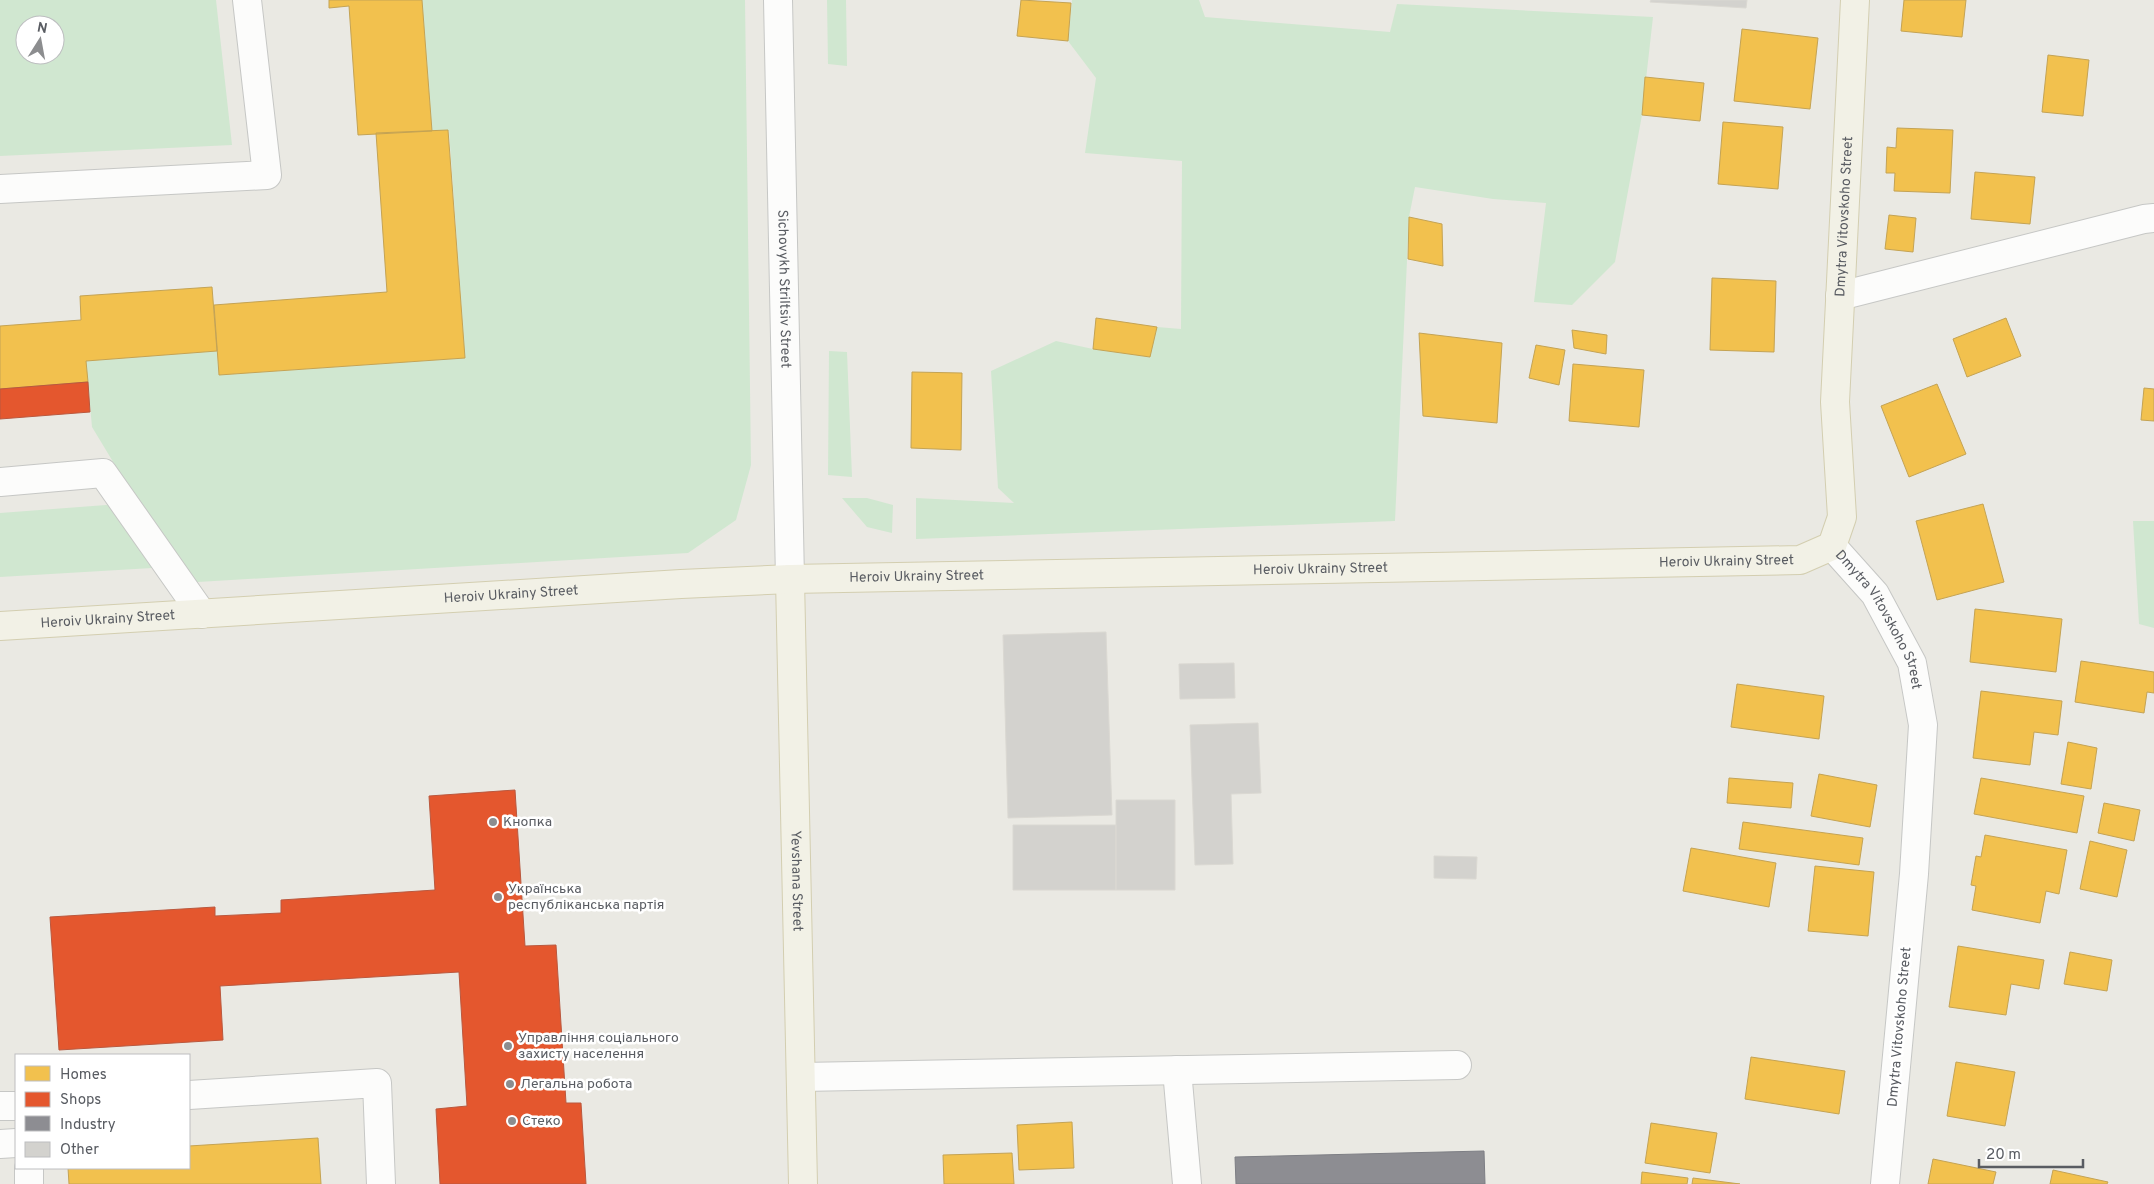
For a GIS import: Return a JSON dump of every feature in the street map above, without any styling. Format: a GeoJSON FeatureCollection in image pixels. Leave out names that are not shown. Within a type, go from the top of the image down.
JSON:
{"type":"FeatureCollection","features":[{"type":"Feature","properties":{"kind":"main road","name":"Dmytra Vitovskoho Street"},"geometry":{"type":"LineString","coordinates":[[1832,546],[1842,517],[1835,402],[1855,0]]}},
{"type":"Feature","properties":{"kind":"main road","name":"Heroiv Ukrainy Street"},"geometry":{"type":"LineString","coordinates":[[0,626],[790,579],[1756,562],[1800,560],[1832,546]]}},
{"type":"Feature","properties":{"kind":"main road","name":"Yevshana Street"},"geometry":{"type":"LineString","coordinates":[[790,579],[803,1184]]}},
{"type":"Feature","properties":{"kind":"street"},"geometry":{"type":"LineString","coordinates":[[0,189],[267,175],[247,0]]}},
{"type":"Feature","properties":{"kind":"street","name":"Sichovykh Striltsiv Street"},"geometry":{"type":"LineString","coordinates":[[778,0],[790,579]]}},
{"type":"Feature","properties":{"kind":"street"},"geometry":{"type":"LineString","coordinates":[[1840,296],[2154,218]]}},
{"type":"Feature","properties":{"kind":"street"},"geometry":{"type":"LineString","coordinates":[[0,482],[103,474],[202,614]]}},
{"type":"Feature","properties":{"kind":"street","name":"Dmytra Vitovskoho Street"},"geometry":{"type":"LineString","coordinates":[[1832,546],[1875,594],[1912,663],[1923,725],[1914,874],[1885,1184]]}},
{"type":"Feature","properties":{"kind":"street"},"geometry":{"type":"LineString","coordinates":[[801,1077],[1457,1065]]}},
{"type":"Feature","properties":{"kind":"street"},"geometry":{"type":"LineString","coordinates":[[1177,1070],[1187,1184]]}},
{"type":"Feature","properties":{"kind":"street"},"geometry":{"type":"LineString","coordinates":[[190,1095],[377,1083],[381,1184]]}},
{"type":"Feature","properties":{"kind":"street"},"geometry":{"type":"LineString","coordinates":[[0,1106],[15,1106]]}},
{"type":"Feature","properties":{"kind":"street"},"geometry":{"type":"LineString","coordinates":[[0,1144],[15,1143]]}},
{"type":"Feature","properties":{"kind":"street"},"geometry":{"type":"LineString","coordinates":[[28,1169],[29,1184]]}},
{"type":"Feature","properties":{"kind":"green space"},"geometry":{"type":"Polygon","coordinates":[[[0,0],[216,0],[232,145],[0,156],[0,0]]]}},
{"type":"Feature","properties":{"kind":"green space"},"geometry":{"type":"Polygon","coordinates":[[[422,0],[745,0],[751,465],[736,520],[688,553],[181,583],[169,567],[0,577],[0,513],[106,505],[127,508],[115,465],[92,427],[86,361],[217,351],[219,375],[465,358],[449,131],[432,131],[422,0]]]}},
{"type":"Feature","properties":{"kind":"green space"},"geometry":{"type":"Polygon","coordinates":[[[827,0],[846,0],[847,66],[828,64],[827,0]]]}},
{"type":"Feature","properties":{"kind":"green space"},"geometry":{"type":"Polygon","coordinates":[[[1072,0],[1199,0],[1205,17],[1390,32],[1397,4],[1653,17],[1642,115],[1615,262],[1572,305],[1534,302],[1546,203],[1493,199],[1415,187],[1409,217],[1395,521],[916,539],[916,498],[1014,503],[998,488],[991,371],[1056,341],[1093,349],[1149,357],[1157,327],[1181,329],[1182,161],[1085,153],[1096,78],[1068,41],[1072,0]]]}},
{"type":"Feature","properties":{"kind":"green space"},"geometry":{"type":"Polygon","coordinates":[[[829,351],[847,352],[852,477],[828,475],[829,351]]]}},
{"type":"Feature","properties":{"kind":"green space"},"geometry":{"type":"Polygon","coordinates":[[[842,498],[867,498],[893,505],[892,533],[867,527],[842,498]]]}},
{"type":"Feature","properties":{"kind":"green space"},"geometry":{"type":"Polygon","coordinates":[[[2133,521],[2154,521],[2154,628],[2139,624],[2133,521]]]}},
{"type":"Feature","properties":{"kind":"building: Homes"},"geometry":{"type":"Polygon","coordinates":[[[329,0],[422,0],[432,131],[358,135],[349,6],[329,8],[329,0]]]}},
{"type":"Feature","properties":{"kind":"building: Homes"},"geometry":{"type":"Polygon","coordinates":[[[1021,0],[1071,3],[1068,41],[1017,36],[1021,0]]]}},
{"type":"Feature","properties":{"kind":"building: Homes"},"geometry":{"type":"Polygon","coordinates":[[[1904,0],[1966,0],[1962,37],[1901,31],[1904,0]]]}},
{"type":"Feature","properties":{"kind":"building: Homes"},"geometry":{"type":"Polygon","coordinates":[[[1742,29],[1818,38],[1810,109],[1734,101],[1742,29]]]}},
{"type":"Feature","properties":{"kind":"building: Homes"},"geometry":{"type":"Polygon","coordinates":[[[2048,55],[2089,60],[2083,116],[2042,112],[2048,55]]]}},
{"type":"Feature","properties":{"kind":"building: Homes"},"geometry":{"type":"Polygon","coordinates":[[[1645,77],[1704,83],[1700,121],[1642,115],[1645,77]]]}},
{"type":"Feature","properties":{"kind":"building: Homes"},"geometry":{"type":"Polygon","coordinates":[[[1723,122],[1783,127],[1778,189],[1718,184],[1723,122]]]}},
{"type":"Feature","properties":{"kind":"building: Homes"},"geometry":{"type":"Polygon","coordinates":[[[1897,128],[1953,130],[1950,193],[1894,191],[1895,173],[1886,173],[1887,147],[1896,148],[1897,128]]]}},
{"type":"Feature","properties":{"kind":"building: Homes"},"geometry":{"type":"Polygon","coordinates":[[[448,130],[465,358],[219,375],[214,305],[387,292],[376,133],[448,130]]]}},
{"type":"Feature","properties":{"kind":"building: Homes"},"geometry":{"type":"Polygon","coordinates":[[[1975,172],[2035,177],[2030,224],[1971,219],[1975,172]]]}},
{"type":"Feature","properties":{"kind":"building: Homes"},"geometry":{"type":"Polygon","coordinates":[[[1889,215],[1916,218],[1913,252],[1885,249],[1889,215]]]}},
{"type":"Feature","properties":{"kind":"building: Homes"},"geometry":{"type":"Polygon","coordinates":[[[1409,217],[1442,224],[1443,266],[1408,259],[1409,217]]]}},
{"type":"Feature","properties":{"kind":"building: Homes"},"geometry":{"type":"Polygon","coordinates":[[[1712,278],[1776,281],[1774,352],[1710,350],[1712,278]]]}},
{"type":"Feature","properties":{"kind":"building: Homes"},"geometry":{"type":"Polygon","coordinates":[[[212,287],[217,351],[86,361],[88,382],[0,389],[0,326],[81,320],[80,296],[212,287]]]}},
{"type":"Feature","properties":{"kind":"building: Homes"},"geometry":{"type":"Polygon","coordinates":[[[1096,318],[1157,327],[1150,357],[1093,349],[1096,318]]]}},
{"type":"Feature","properties":{"kind":"building: Homes"},"geometry":{"type":"Polygon","coordinates":[[[2006,318],[2021,356],[1967,377],[1953,339],[2006,318]]]}},
{"type":"Feature","properties":{"kind":"building: Homes"},"geometry":{"type":"Polygon","coordinates":[[[1572,330],[1607,335],[1606,354],[1574,348],[1572,330]]]}},
{"type":"Feature","properties":{"kind":"building: Homes"},"geometry":{"type":"Polygon","coordinates":[[[1419,333],[1502,343],[1497,423],[1423,416],[1419,333]]]}},
{"type":"Feature","properties":{"kind":"building: Homes"},"geometry":{"type":"Polygon","coordinates":[[[1536,345],[1565,350],[1559,385],[1529,378],[1536,345]]]}},
{"type":"Feature","properties":{"kind":"building: Homes"},"geometry":{"type":"Polygon","coordinates":[[[1573,364],[1644,370],[1639,427],[1569,421],[1573,364]]]}},
{"type":"Feature","properties":{"kind":"building: Homes"},"geometry":{"type":"Polygon","coordinates":[[[912,372],[962,373],[961,450],[911,448],[912,372]]]}},
{"type":"Feature","properties":{"kind":"building: Homes"},"geometry":{"type":"Polygon","coordinates":[[[1937,384],[1966,454],[1909,477],[1881,406],[1937,384]]]}},
{"type":"Feature","properties":{"kind":"building: Homes"},"geometry":{"type":"Polygon","coordinates":[[[2144,388],[2154,389],[2154,421],[2141,420],[2144,388]]]}},
{"type":"Feature","properties":{"kind":"building: Homes"},"geometry":{"type":"Polygon","coordinates":[[[1983,504],[2004,582],[1937,600],[1916,521],[1983,504]]]}},
{"type":"Feature","properties":{"kind":"building: Homes"},"geometry":{"type":"Polygon","coordinates":[[[1975,609],[2062,619],[2056,672],[1970,662],[1975,609]]]}},
{"type":"Feature","properties":{"kind":"building: Homes"},"geometry":{"type":"Polygon","coordinates":[[[2081,661],[2154,672],[2154,693],[2147,692],[2144,713],[2075,702],[2081,661]]]}},
{"type":"Feature","properties":{"kind":"building: Homes"},"geometry":{"type":"Polygon","coordinates":[[[1737,684],[1824,696],[1819,739],[1731,727],[1737,684]]]}},
{"type":"Feature","properties":{"kind":"building: Homes"},"geometry":{"type":"Polygon","coordinates":[[[1981,691],[2062,701],[2058,735],[2034,732],[2030,765],[1973,758],[1981,691]]]}},
{"type":"Feature","properties":{"kind":"building: Homes"},"geometry":{"type":"Polygon","coordinates":[[[2068,742],[2097,748],[2091,789],[2061,784],[2068,742]]]}},
{"type":"Feature","properties":{"kind":"building: Homes"},"geometry":{"type":"Polygon","coordinates":[[[1819,774],[1877,785],[1870,827],[1811,816],[1819,774]]]}},
{"type":"Feature","properties":{"kind":"building: Homes"},"geometry":{"type":"Polygon","coordinates":[[[1729,778],[1793,783],[1791,808],[1727,803],[1729,778]]]}},
{"type":"Feature","properties":{"kind":"building: Homes"},"geometry":{"type":"Polygon","coordinates":[[[1981,778],[2084,796],[2077,833],[1974,814],[1981,778]]]}},
{"type":"Feature","properties":{"kind":"building: Homes"},"geometry":{"type":"Polygon","coordinates":[[[2104,803],[2140,810],[2134,841],[2098,833],[2104,803]]]}},
{"type":"Feature","properties":{"kind":"building: Homes"},"geometry":{"type":"Polygon","coordinates":[[[1743,822],[1863,838],[1859,865],[1739,849],[1743,822]]]}},
{"type":"Feature","properties":{"kind":"building: Homes"},"geometry":{"type":"Polygon","coordinates":[[[1985,835],[2067,850],[2059,894],[2046,891],[2040,923],[1972,910],[1976,886],[1971,885],[1976,856],[1981,857],[1985,835]]]}},
{"type":"Feature","properties":{"kind":"building: Homes"},"geometry":{"type":"Polygon","coordinates":[[[2090,841],[2127,850],[2117,897],[2080,889],[2090,841]]]}},
{"type":"Feature","properties":{"kind":"building: Homes"},"geometry":{"type":"Polygon","coordinates":[[[1691,848],[1776,863],[1769,907],[1683,891],[1691,848]]]}},
{"type":"Feature","properties":{"kind":"building: Homes"},"geometry":{"type":"Polygon","coordinates":[[[1815,866],[1874,872],[1868,936],[1808,931],[1815,866]]]}},
{"type":"Feature","properties":{"kind":"building: Homes"},"geometry":{"type":"Polygon","coordinates":[[[1958,946],[2044,960],[2039,989],[2011,984],[2006,1015],[1949,1007],[1958,946]]]}},
{"type":"Feature","properties":{"kind":"building: Homes"},"geometry":{"type":"Polygon","coordinates":[[[2070,952],[2112,960],[2107,991],[2064,984],[2070,952]]]}},
{"type":"Feature","properties":{"kind":"building: Homes"},"geometry":{"type":"Polygon","coordinates":[[[1751,1057],[1845,1071],[1839,1114],[1745,1099],[1751,1057]]]}},
{"type":"Feature","properties":{"kind":"building: Homes"},"geometry":{"type":"Polygon","coordinates":[[[1956,1062],[2015,1072],[2005,1126],[1947,1116],[1956,1062]]]}},
{"type":"Feature","properties":{"kind":"building: Homes"},"geometry":{"type":"Polygon","coordinates":[[[1072,1122],[1074,1168],[1019,1170],[1017,1125],[1072,1122]]]}},
{"type":"Feature","properties":{"kind":"building: Homes"},"geometry":{"type":"Polygon","coordinates":[[[1651,1123],[1717,1133],[1710,1173],[1645,1163],[1651,1123]]]}},
{"type":"Feature","properties":{"kind":"building: Homes"},"geometry":{"type":"Polygon","coordinates":[[[318,1138],[321,1184],[69,1184],[68,1169],[190,1169],[190,1146],[318,1138]]]}},
{"type":"Feature","properties":{"kind":"building: Homes"},"geometry":{"type":"Polygon","coordinates":[[[1012,1153],[1014,1184],[944,1184],[943,1155],[1012,1153]]]}},
{"type":"Feature","properties":{"kind":"building: Homes"},"geometry":{"type":"Polygon","coordinates":[[[1933,1159],[1996,1172],[1993,1184],[1928,1184],[1933,1159]]]}},
{"type":"Feature","properties":{"kind":"building: Homes"},"geometry":{"type":"Polygon","coordinates":[[[2053,1170],[2108,1182],[2107,1184],[2050,1184],[2053,1170]]]}},
{"type":"Feature","properties":{"kind":"building: Homes"},"geometry":{"type":"Polygon","coordinates":[[[1642,1172],[1688,1178],[1687,1184],[1641,1184],[1642,1172]]]}},
{"type":"Feature","properties":{"kind":"building: Homes"},"geometry":{"type":"Polygon","coordinates":[[[1693,1178],[1740,1184],[1692,1184],[1693,1178]]]}},
{"type":"Feature","properties":{"kind":"building: Shops"},"geometry":{"type":"Polygon","coordinates":[[[88,382],[90,412],[0,419],[0,389],[88,382]]]}},
{"type":"Feature","properties":{"kind":"building: Shops"},"geometry":{"type":"Polygon","coordinates":[[[515,790],[525,946],[556,945],[566,1103],[581,1103],[586,1184],[440,1184],[436,1109],[467,1106],[459,972],[220,986],[223,1040],[59,1050],[50,917],[215,907],[215,916],[281,913],[281,900],[435,890],[429,796],[515,790]]]}},
{"type":"Feature","properties":{"kind":"building: Industry"},"geometry":{"type":"Polygon","coordinates":[[[1484,1151],[1485,1184],[1236,1184],[1235,1157],[1484,1151]]]}},
{"type":"Feature","properties":{"kind":"building: Other"},"geometry":{"type":"Polygon","coordinates":[[[1651,0],[1747,0],[1746,8],[1650,2],[1651,0]]]}},
{"type":"Feature","properties":{"kind":"building: Other"},"geometry":{"type":"Polygon","coordinates":[[[1106,632],[1112,815],[1008,818],[1003,635],[1106,632]]]}},
{"type":"Feature","properties":{"kind":"building: Other"},"geometry":{"type":"Polygon","coordinates":[[[1234,663],[1235,698],[1180,699],[1179,664],[1234,663]]]}},
{"type":"Feature","properties":{"kind":"building: Other"},"geometry":{"type":"Polygon","coordinates":[[[1258,723],[1261,793],[1231,794],[1233,864],[1195,865],[1190,725],[1258,723]]]}},
{"type":"Feature","properties":{"kind":"building: Other"},"geometry":{"type":"Polygon","coordinates":[[[1116,800],[1175,800],[1175,890],[1116,890],[1116,800]]]}},
{"type":"Feature","properties":{"kind":"building: Other"},"geometry":{"type":"Polygon","coordinates":[[[1013,825],[1116,825],[1116,890],[1013,890],[1013,825]]]}},
{"type":"Feature","properties":{"kind":"building: Other"},"geometry":{"type":"Polygon","coordinates":[[[1434,856],[1477,857],[1476,879],[1434,878],[1434,856]]]}},
{"type":"Feature","properties":{"kind":"place","name":"Кнопка"},"geometry":{"type":"Point","coordinates":[493,822]}},
{"type":"Feature","properties":{"kind":"place","name":"Українська республіканська партія"},"geometry":{"type":"Point","coordinates":[498,897]}},
{"type":"Feature","properties":{"kind":"place","name":"Управління соціального захисту населення"},"geometry":{"type":"Point","coordinates":[508,1046]}},
{"type":"Feature","properties":{"kind":"place","name":"Легальна робота"},"geometry":{"type":"Point","coordinates":[510,1084]}},
{"type":"Feature","properties":{"kind":"place","name":"Стеко"},"geometry":{"type":"Point","coordinates":[512,1121]}}]}
